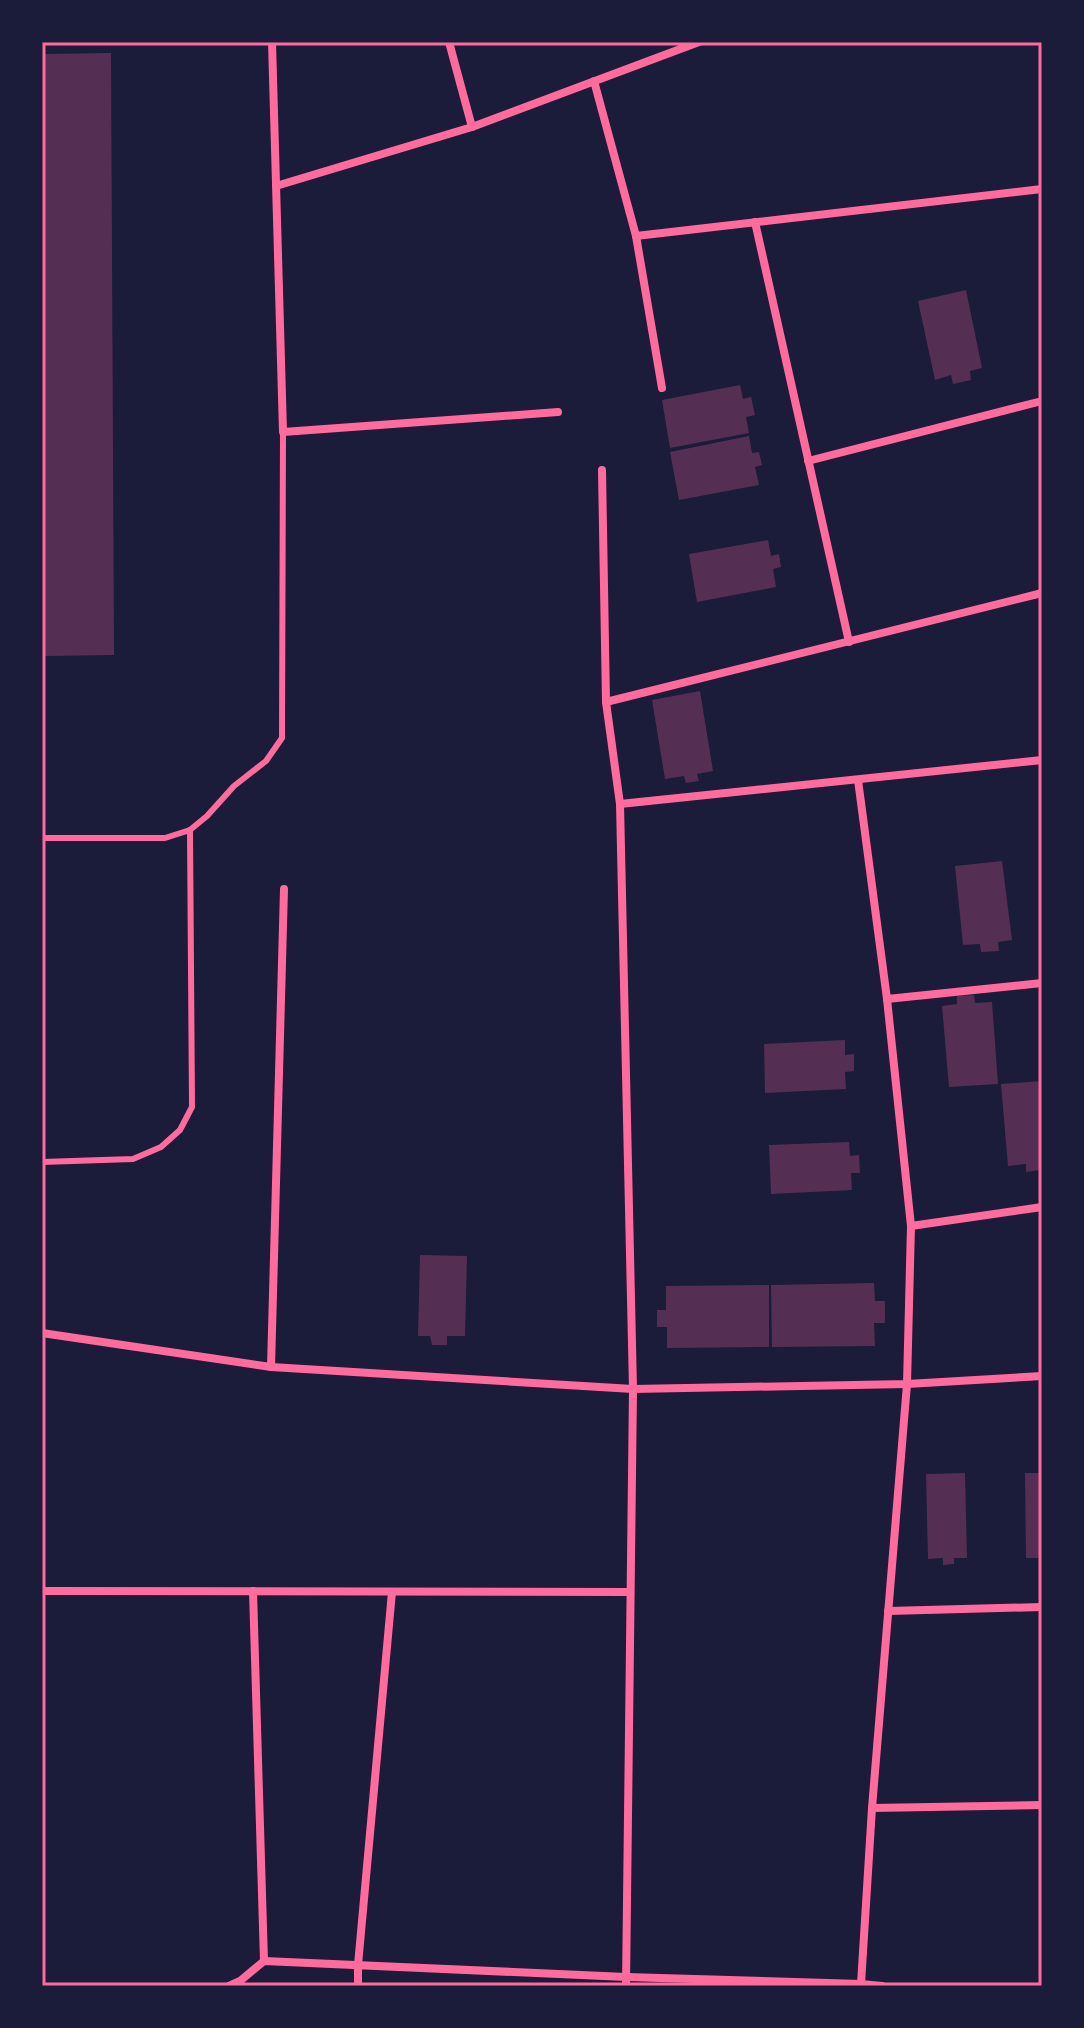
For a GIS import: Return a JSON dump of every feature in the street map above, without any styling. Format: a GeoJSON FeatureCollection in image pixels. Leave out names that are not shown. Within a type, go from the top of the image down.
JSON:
{"type":"FeatureCollection","features":[{"type":"Feature","properties":{"kind":"street"},"geometry":{"type":"LineString","coordinates":[[272,42],[283,432],[558,412]]}},
{"type":"Feature","properties":{"kind":"street"},"geometry":{"type":"LineString","coordinates":[[449,42],[472,127]]}},
{"type":"Feature","properties":{"kind":"street"},"geometry":{"type":"LineString","coordinates":[[276,186],[472,127],[696,43]]}},
{"type":"Feature","properties":{"kind":"street"},"geometry":{"type":"LineString","coordinates":[[594,81],[636,236],[662,388]]}},
{"type":"Feature","properties":{"kind":"street"},"geometry":{"type":"LineString","coordinates":[[636,236],[1042,189]]}},
{"type":"Feature","properties":{"kind":"street"},"geometry":{"type":"LineString","coordinates":[[755,222],[849,642]]}},
{"type":"Feature","properties":{"kind":"street"},"geometry":{"type":"LineString","coordinates":[[808,461],[1042,401]]}},
{"type":"Feature","properties":{"kind":"street"},"geometry":{"type":"LineString","coordinates":[[602,470],[606,702],[620,804],[633,1389],[626,1982]]}},
{"type":"Feature","properties":{"kind":"street"},"geometry":{"type":"LineString","coordinates":[[606,702],[1042,593]]}},
{"type":"Feature","properties":{"kind":"street"},"geometry":{"type":"LineString","coordinates":[[620,804],[1042,760]]}},
{"type":"Feature","properties":{"kind":"street"},"geometry":{"type":"LineString","coordinates":[[858,780],[887,999],[911,1226],[907,1384],[872,1808],[861,1984]]}},
{"type":"Feature","properties":{"kind":"street"},"geometry":{"type":"LineString","coordinates":[[271,1367],[284,889]]}},
{"type":"Feature","properties":{"kind":"street"},"geometry":{"type":"LineString","coordinates":[[887,999],[1042,983]]}},
{"type":"Feature","properties":{"kind":"street"},"geometry":{"type":"LineString","coordinates":[[911,1226],[1042,1207]]}},
{"type":"Feature","properties":{"kind":"street"},"geometry":{"type":"LineString","coordinates":[[42,1333],[271,1367],[633,1389],[907,1384],[1042,1376]]}},
{"type":"Feature","properties":{"kind":"street"},"geometry":{"type":"LineString","coordinates":[[42,1591],[630,1592]]}},
{"type":"Feature","properties":{"kind":"street"},"geometry":{"type":"LineString","coordinates":[[253,1591],[264,1961]]}},
{"type":"Feature","properties":{"kind":"street"},"geometry":{"type":"LineString","coordinates":[[358,1986],[392,1592]]}},
{"type":"Feature","properties":{"kind":"street"},"geometry":{"type":"LineString","coordinates":[[888,1611],[1042,1607]]}},
{"type":"Feature","properties":{"kind":"street"},"geometry":{"type":"LineString","coordinates":[[872,1808],[1042,1805]]}},
{"type":"Feature","properties":{"kind":"street"},"geometry":{"type":"LineString","coordinates":[[229,1986],[264,1961],[626,1982],[882,1986]]}},
{"type":"Feature","properties":{"kind":"lane"},"geometry":{"type":"LineString","coordinates":[[42,838],[165,838],[190,830],[234,786],[266,761],[282,738],[283,432]]}},
{"type":"Feature","properties":{"kind":"lane"},"geometry":{"type":"LineString","coordinates":[[42,1162],[133,1159],[161,1147],[180,1130],[192,1107],[190,830]]}},
{"type":"Feature","properties":{"kind":"building"},"geometry":{"type":"Polygon","coordinates":[[[111,53],[114,655],[42,656],[42,54],[111,53]]]}},
{"type":"Feature","properties":{"kind":"building"},"geometry":{"type":"Polygon","coordinates":[[[966,290],[982,368],[970,371],[971,380],[953,384],[951,375],[935,380],[918,301],[966,290]]]}},
{"type":"Feature","properties":{"kind":"building"},"geometry":{"type":"Polygon","coordinates":[[[740,385],[743,399],[751,397],[755,415],[746,417],[749,433],[670,448],[662,400],[740,385]]]}},
{"type":"Feature","properties":{"kind":"building"},"geometry":{"type":"Polygon","coordinates":[[[749,436],[752,453],[759,452],[762,465],[755,467],[759,485],[679,500],[670,452],[749,436]]]}},
{"type":"Feature","properties":{"kind":"building"},"geometry":{"type":"Polygon","coordinates":[[[768,540],[771,556],[779,554],[781,567],[773,569],[776,587],[697,602],[689,554],[768,540]]]}},
{"type":"Feature","properties":{"kind":"building"},"geometry":{"type":"Polygon","coordinates":[[[700,691],[713,771],[697,774],[699,781],[686,783],[684,776],[665,779],[652,700],[700,691]]]}},
{"type":"Feature","properties":{"kind":"building"},"geometry":{"type":"Polygon","coordinates":[[[1002,861],[1012,940],[998,942],[999,951],[981,952],[980,944],[963,945],[955,866],[1002,861]]]}},
{"type":"Feature","properties":{"kind":"building"},"geometry":{"type":"Polygon","coordinates":[[[974,995],[975,1003],[992,1002],[998,1084],[949,1087],[942,1006],[957,1004],[957,996],[974,995]]]}},
{"type":"Feature","properties":{"kind":"building"},"geometry":{"type":"Polygon","coordinates":[[[845,1040],[845,1055],[854,1054],[854,1071],[845,1072],[846,1089],[765,1093],[764,1044],[845,1040]]]}},
{"type":"Feature","properties":{"kind":"building"},"geometry":{"type":"Polygon","coordinates":[[[1042,1081],[1042,1163],[1039,1163],[1040,1170],[1026,1172],[1026,1164],[1008,1166],[1001,1084],[1042,1081]]]}},
{"type":"Feature","properties":{"kind":"building"},"geometry":{"type":"Polygon","coordinates":[[[849,1142],[850,1156],[859,1155],[860,1173],[851,1173],[852,1190],[771,1194],[769,1145],[849,1142]]]}},
{"type":"Feature","properties":{"kind":"building"},"geometry":{"type":"Polygon","coordinates":[[[420,1255],[467,1256],[465,1336],[447,1336],[447,1345],[432,1345],[430,1336],[418,1336],[420,1255]]]}},
{"type":"Feature","properties":{"kind":"building"},"geometry":{"type":"Polygon","coordinates":[[[874,1283],[875,1301],[885,1301],[885,1323],[874,1323],[875,1346],[772,1347],[771,1285],[874,1283]]]}},
{"type":"Feature","properties":{"kind":"building"},"geometry":{"type":"Polygon","coordinates":[[[769,1285],[769,1347],[667,1348],[667,1327],[657,1327],[657,1310],[666,1310],[666,1286],[769,1285]]]}},
{"type":"Feature","properties":{"kind":"building"},"geometry":{"type":"Polygon","coordinates":[[[965,1473],[967,1558],[954,1558],[954,1564],[943,1565],[943,1558],[928,1559],[926,1474],[965,1473]]]}},
{"type":"Feature","properties":{"kind":"building"},"geometry":{"type":"Polygon","coordinates":[[[1025,1473],[1042,1473],[1042,1558],[1026,1558],[1025,1473]]]}}]}
